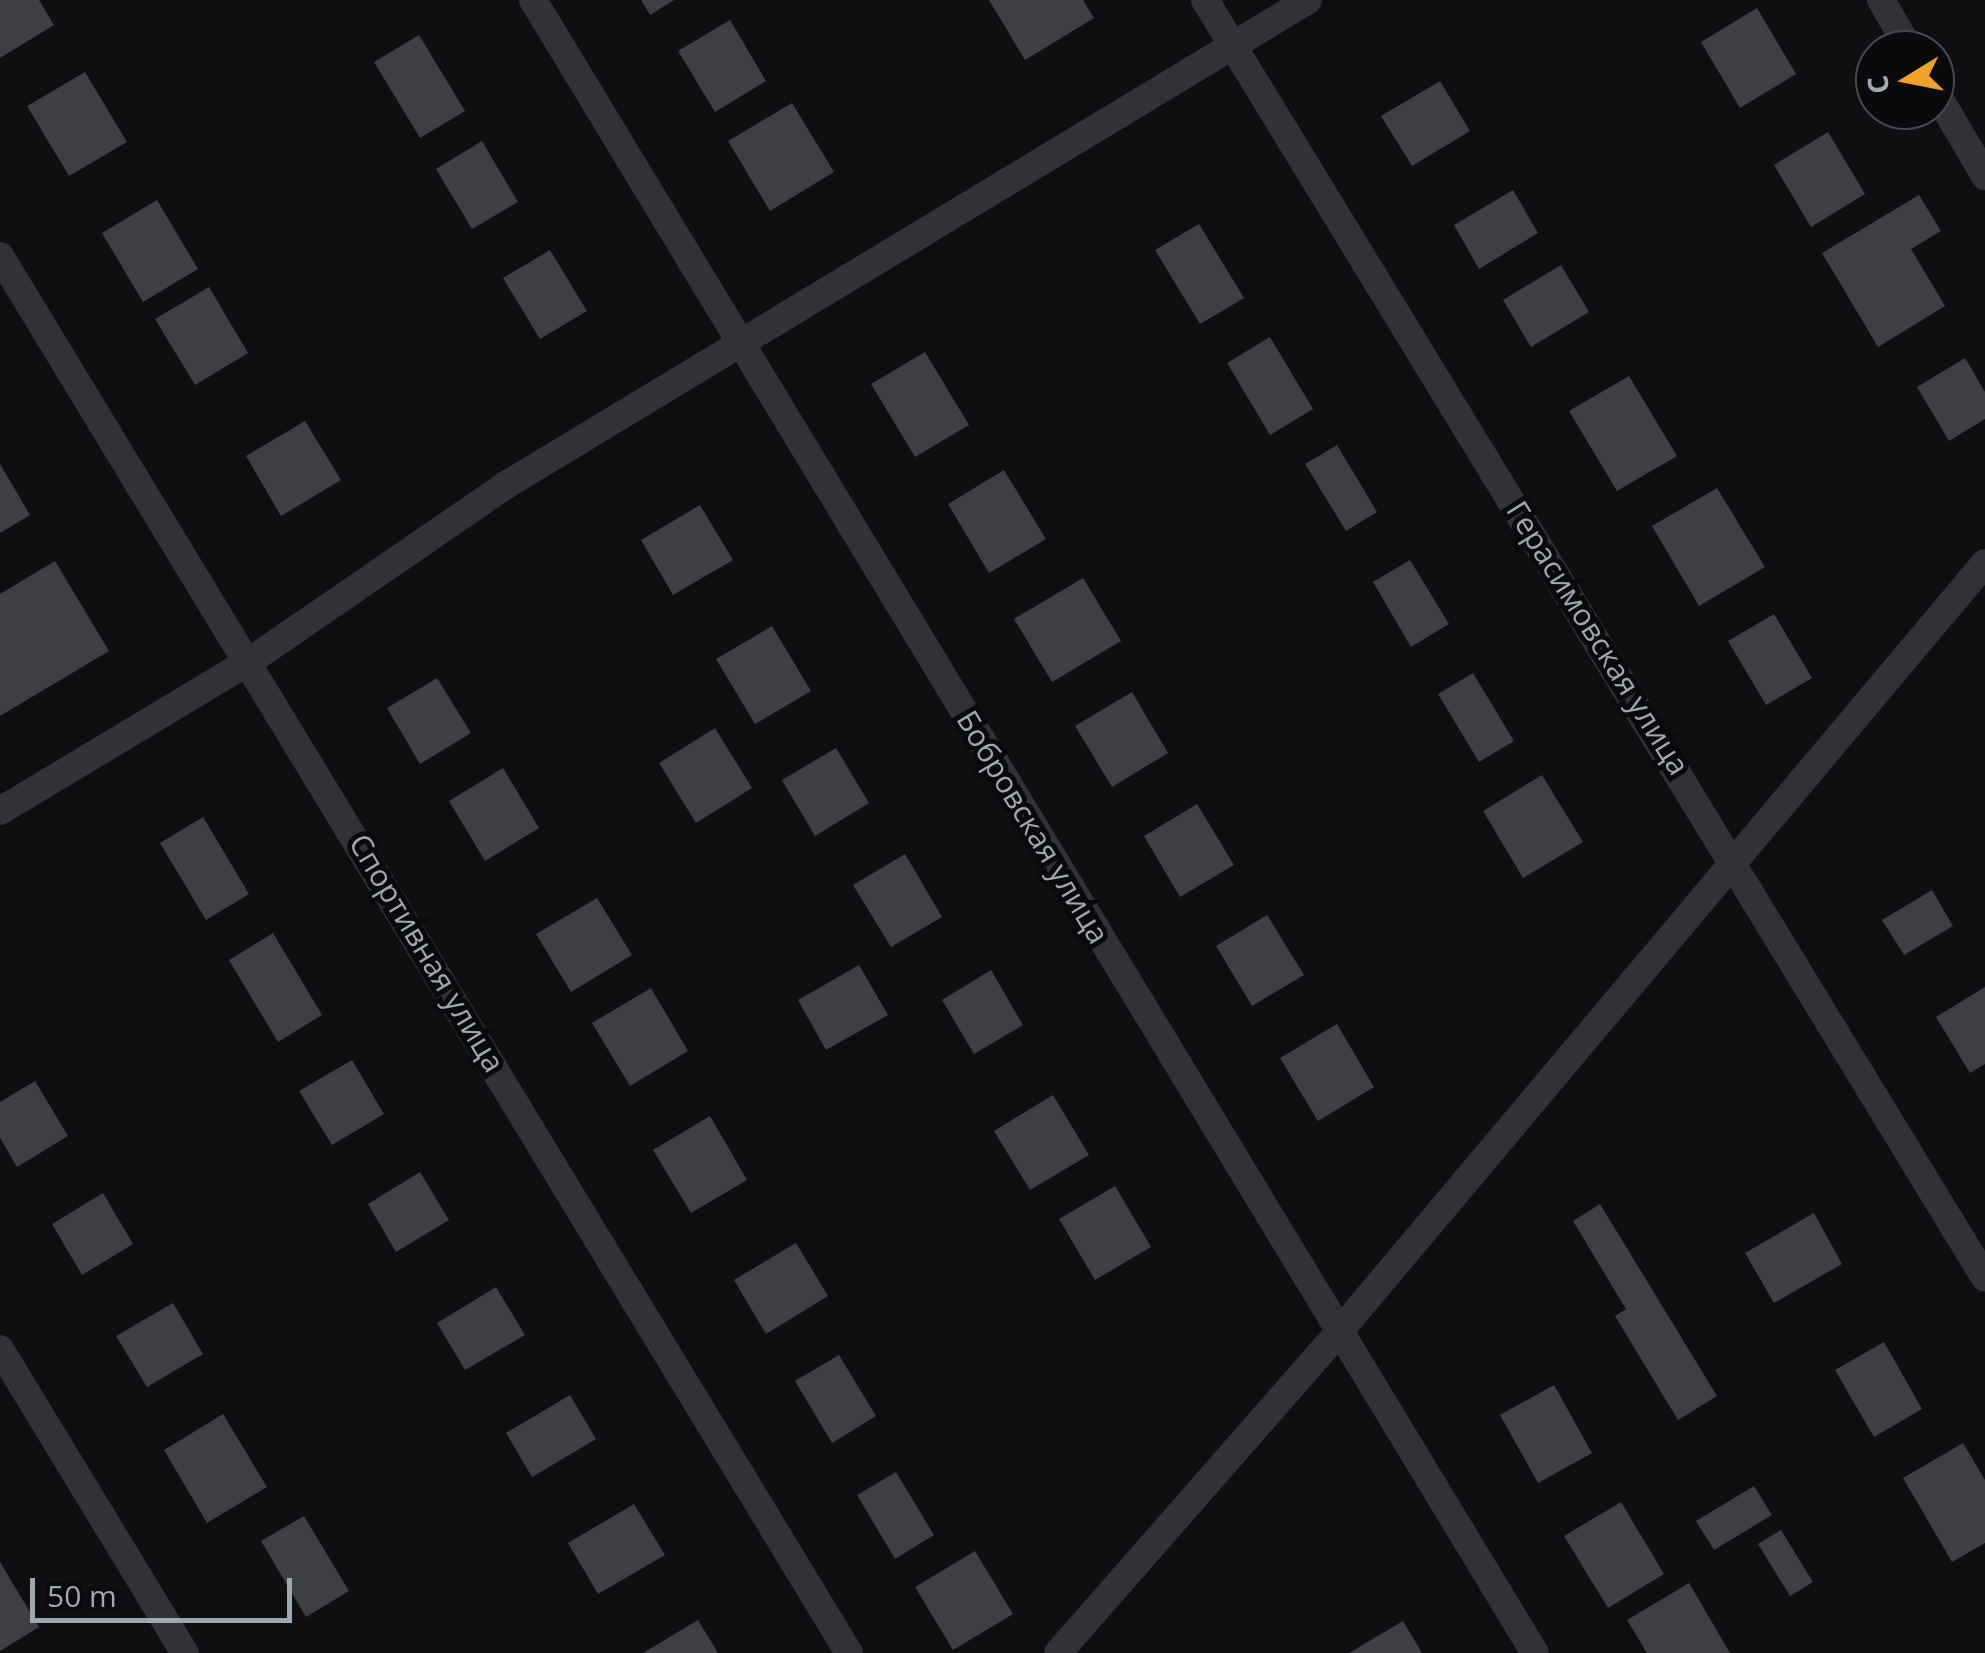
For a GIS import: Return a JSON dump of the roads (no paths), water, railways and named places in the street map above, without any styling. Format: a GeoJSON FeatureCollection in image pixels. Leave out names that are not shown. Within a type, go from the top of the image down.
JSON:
{"type":"FeatureCollection","features":[{"type":"Feature","properties":{"kind":"street","name":"Бобровская улица"},"geometry":{"type":"LineString","coordinates":[[533,0],[1534,1653]]}},
{"type":"Feature","properties":{"kind":"street","name":"Герасимовская улица"},"geometry":{"type":"LineString","coordinates":[[1205,0],[1733,858],[1985,1278]]}},
{"type":"Feature","properties":{"kind":"street"},"geometry":{"type":"LineString","coordinates":[[0,811],[250,661],[506,485],[742,346],[1308,0]]}},
{"type":"Feature","properties":{"kind":"street"},"geometry":{"type":"LineString","coordinates":[[1881,0],[1898,30]]}},
{"type":"Feature","properties":{"kind":"street"},"geometry":{"type":"LineString","coordinates":[[1955,126],[1985,176]]}},
{"type":"Feature","properties":{"kind":"street","name":"Спортивная улица"},"geometry":{"type":"LineString","coordinates":[[0,256],[250,661],[850,1653]]}},
{"type":"Feature","properties":{"kind":"street"},"geometry":{"type":"LineString","coordinates":[[1058,1653],[1339,1332],[1733,858],[1985,563]]}},
{"type":"Feature","properties":{"kind":"street"},"geometry":{"type":"LineString","coordinates":[[0,1349],[185,1653]]}}]}
